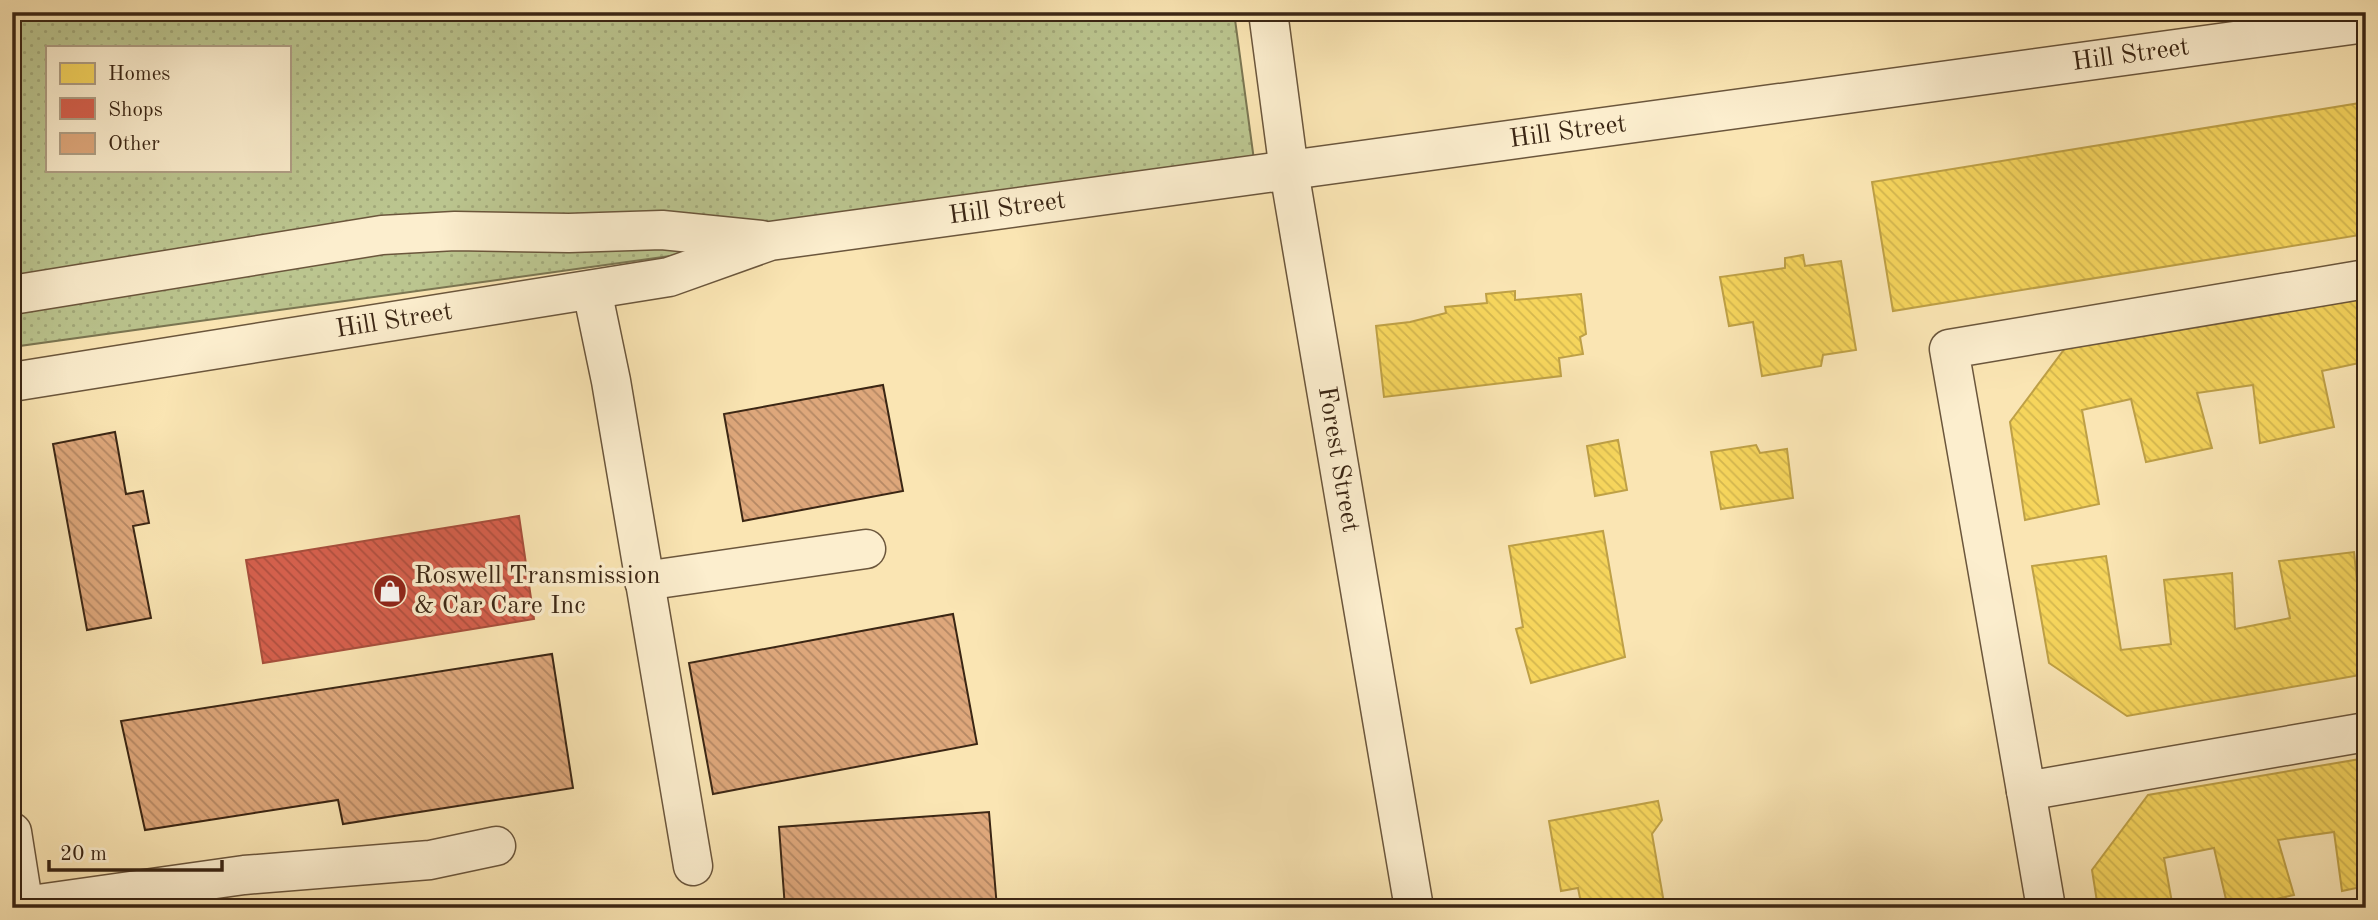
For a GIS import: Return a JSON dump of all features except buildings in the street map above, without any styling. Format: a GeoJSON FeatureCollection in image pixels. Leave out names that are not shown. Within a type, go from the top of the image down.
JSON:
{"type":"FeatureCollection","features":[{"type":"Feature","properties":{"kind":"street","name":"Forest Street"},"geometry":{"type":"LineString","coordinates":[[1268,12],[1289,171],[1413,908]]}},
{"type":"Feature","properties":{"kind":"street","name":"Hill Street"},"geometry":{"type":"LineString","coordinates":[[12,382],[669,277],[770,241],[2366,23]]}},
{"type":"Feature","properties":{"kind":"street","name":"Hill Street"},"geometry":{"type":"LineString","coordinates":[[12,295],[382,235],[456,231],[569,233],[662,230],[770,241]]}},
{"type":"Feature","properties":{"kind":"street"},"geometry":{"type":"LineString","coordinates":[[2046,908],[1949,349],[2366,279]]}},
{"type":"Feature","properties":{"kind":"street"},"geometry":{"type":"LineString","coordinates":[[592,290],[611,381],[693,866]]}},
{"type":"Feature","properties":{"kind":"street"},"geometry":{"type":"LineString","coordinates":[[644,580],[866,549]]}},
{"type":"Feature","properties":{"kind":"street"},"geometry":{"type":"LineString","coordinates":[[2026,791],[2366,732]]}},
{"type":"Feature","properties":{"kind":"street"},"geometry":{"type":"LineString","coordinates":[[12,832],[24,907],[244,875],[430,860],[496,846]]}},
{"type":"Feature","properties":{"kind":"green space"},"geometry":{"type":"Polygon","coordinates":[[[12,12],[1234,12],[1256,175],[12,347],[12,12]]]}},
{"type":"Feature","properties":{"kind":"place","name":"Roswell Transmission & Car Care Inc"},"geometry":{"type":"Point","coordinates":[390,591]}}]}
